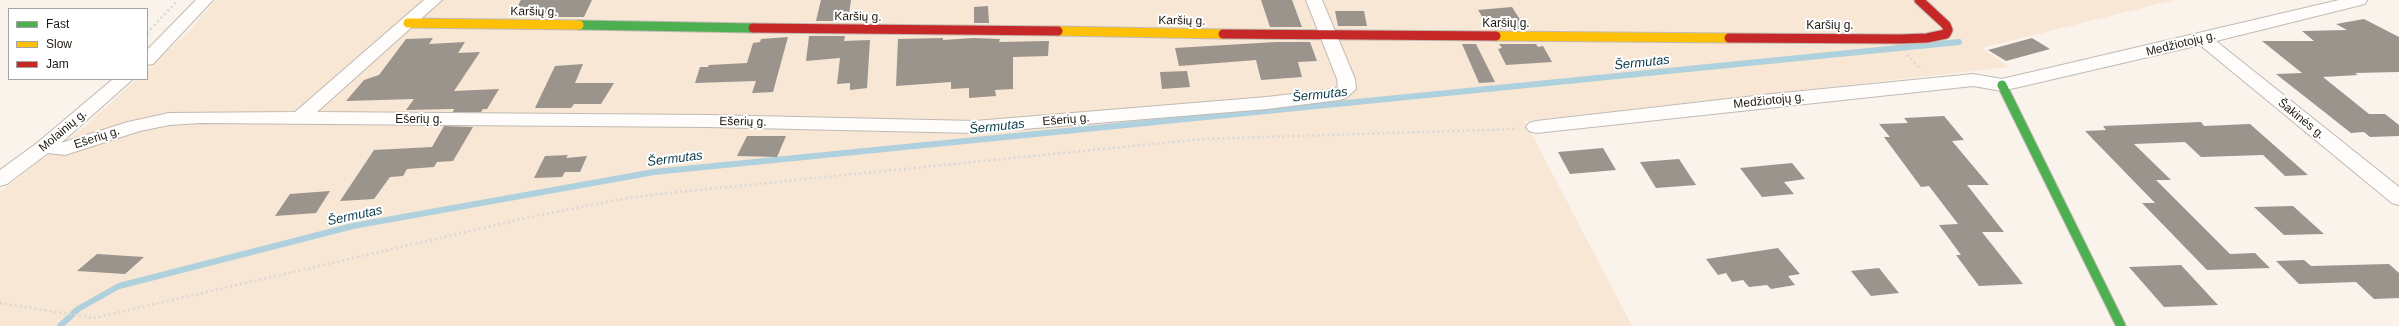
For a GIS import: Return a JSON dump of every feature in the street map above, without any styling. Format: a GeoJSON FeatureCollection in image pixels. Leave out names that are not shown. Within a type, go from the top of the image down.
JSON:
{"type":"FeatureCollection","features":[{"type":"Feature","properties":{"kind":"street"},"geometry":{"type":"LineString","coordinates":[[148,59],[205,0]]}},
{"type":"Feature","properties":{"kind":"street"},"geometry":{"type":"LineString","coordinates":[[298,119],[434,0]]}},
{"type":"Feature","properties":{"kind":"street","name":"Ešerių g."},"geometry":{"type":"LineString","coordinates":[[44,147],[65,149],[135,126],[169,119],[201,117],[298,119],[708,121],[983,127],[1267,103],[1339,94],[1348,89],[1346,79],[1326,35],[1314,0]]}},
{"type":"Feature","properties":{"kind":"street","name":"Karšių g."},"geometry":{"type":"LineString","coordinates":[[408,23],[1326,35],[1906,39],[1938,37],[1946,34],[1948,30],[1946,25],[1919,0]]}},
{"type":"Feature","properties":{"kind":"street","name":"Medžiotojų g."},"geometry":{"type":"LineString","coordinates":[[1536,127],[1772,100],[1973,80],[2002,85],[2203,39],[2359,0]]}},
{"type":"Feature","properties":{"kind":"street","name":"Šakinės g."},"geometry":{"type":"LineString","coordinates":[[2203,39],[2399,198]]}},
{"type":"Feature","properties":{"kind":"street","name":"Molainių g."},"geometry":{"type":"LineString","coordinates":[[0,180],[44,147],[123,80]]}},
{"type":"Feature","properties":{"kind":"street"},"geometry":{"type":"LineString","coordinates":[[2002,85],[2121,326]]}},
{"type":"Feature","properties":{"kind":"path"},"geometry":{"type":"LineString","coordinates":[[148,32],[178,0]]}},
{"type":"Feature","properties":{"kind":"path"},"geometry":{"type":"LineString","coordinates":[[0,303],[94,318],[535,216],[617,200],[667,193],[1202,139],[1536,127]]}},
{"type":"Feature","properties":{"kind":"shaded area"},"geometry":{"type":"Polygon","coordinates":[[[216,0],[2174,0],[1982,48],[2009,67],[1525,121],[1632,326],[0,326],[0,192],[84,127],[136,80],[148,80],[148,69],[188,32],[216,0]]]}},
{"type":"Feature","properties":{"kind":"building"},"geometry":{"type":"Polygon","coordinates":[[[521,0],[592,0],[584,17],[555,17],[557,13],[512,16],[521,0]]]}},
{"type":"Feature","properties":{"kind":"building"},"geometry":{"type":"Polygon","coordinates":[[[821,0],[851,0],[848,21],[816,21],[821,0]]]}},
{"type":"Feature","properties":{"kind":"building"},"geometry":{"type":"Polygon","coordinates":[[[1261,0],[1292,0],[1302,27],[1270,27],[1261,0]]]}},
{"type":"Feature","properties":{"kind":"building"},"geometry":{"type":"Polygon","coordinates":[[[988,6],[989,23],[974,23],[974,7],[988,6]]]}},
{"type":"Feature","properties":{"kind":"building"},"geometry":{"type":"Polygon","coordinates":[[[1512,7],[1526,29],[1490,29],[1478,10],[1512,7]]]}},
{"type":"Feature","properties":{"kind":"building"},"geometry":{"type":"Polygon","coordinates":[[[1335,11],[1364,11],[1367,26],[1338,26],[1335,11]]]}},
{"type":"Feature","properties":{"kind":"building"},"geometry":{"type":"Polygon","coordinates":[[[2364,19],[2399,37],[2399,72],[2355,73],[2358,75],[2323,77],[2369,114],[2385,114],[2399,125],[2399,136],[2370,137],[2364,132],[2351,133],[2276,74],[2302,73],[2262,41],[2314,41],[2302,31],[2347,30],[2336,24],[2364,19]]]}},
{"type":"Feature","properties":{"kind":"building"},"geometry":{"type":"Polygon","coordinates":[[[809,36],[845,36],[844,41],[870,40],[867,88],[850,90],[850,83],[837,84],[840,58],[806,61],[809,36]]]}},
{"type":"Feature","properties":{"kind":"building"},"geometry":{"type":"Polygon","coordinates":[[[788,37],[773,92],[752,93],[756,81],[695,83],[700,67],[708,67],[709,65],[747,63],[753,43],[760,42],[761,39],[788,37]]]}},
{"type":"Feature","properties":{"kind":"building"},"geometry":{"type":"Polygon","coordinates":[[[433,38],[429,44],[465,42],[458,53],[480,52],[454,91],[499,89],[487,109],[483,109],[481,112],[453,112],[454,109],[406,110],[414,99],[346,101],[364,80],[379,75],[406,39],[433,38]]]}},
{"type":"Feature","properties":{"kind":"building"},"geometry":{"type":"Polygon","coordinates":[[[943,38],[943,40],[974,38],[1000,39],[999,42],[1049,41],[1048,56],[1013,57],[1013,89],[995,90],[996,96],[969,98],[969,88],[951,89],[951,82],[896,86],[898,39],[943,38]]]}},
{"type":"Feature","properties":{"kind":"building"},"geometry":{"type":"Polygon","coordinates":[[[2032,38],[2050,49],[2006,61],[1988,50],[2032,38]]]}},
{"type":"Feature","properties":{"kind":"building"},"geometry":{"type":"Polygon","coordinates":[[[1276,42],[1310,42],[1317,61],[1298,62],[1302,77],[1261,80],[1256,60],[1179,66],[1175,48],[1276,42]]]}},
{"type":"Feature","properties":{"kind":"building"},"geometry":{"type":"Polygon","coordinates":[[[1462,44],[1476,44],[1495,82],[1479,83],[1462,44]]]}},
{"type":"Feature","properties":{"kind":"building"},"geometry":{"type":"Polygon","coordinates":[[[1499,44],[1536,44],[1538,47],[1543,46],[1552,62],[1506,65],[1498,49],[1502,48],[1499,44]]]}},
{"type":"Feature","properties":{"kind":"building"},"geometry":{"type":"Polygon","coordinates":[[[583,64],[575,83],[614,83],[601,104],[574,104],[571,108],[535,108],[555,66],[583,64]]]}},
{"type":"Feature","properties":{"kind":"building"},"geometry":{"type":"Polygon","coordinates":[[[1187,71],[1190,87],[1162,89],[1160,72],[1187,71]]]}},
{"type":"Feature","properties":{"kind":"building"},"geometry":{"type":"Polygon","coordinates":[[[1944,116],[1964,140],[1952,141],[1989,185],[1967,185],[2004,232],[1982,232],[2023,284],[1979,286],[1956,255],[1961,255],[1939,225],[1958,224],[1929,186],[1921,187],[1884,137],[1890,137],[1879,124],[1908,123],[1904,118],[1944,116]]]}},
{"type":"Feature","properties":{"kind":"building"},"geometry":{"type":"Polygon","coordinates":[[[2201,122],[2204,126],[2250,124],[2308,175],[2285,176],[2263,155],[2201,157],[2185,142],[2134,144],[2171,180],[2156,180],[2230,254],[2255,253],[2270,268],[2207,270],[2142,203],[2155,203],[2085,131],[2106,130],[2103,126],[2201,122]]]}},
{"type":"Feature","properties":{"kind":"building"},"geometry":{"type":"Polygon","coordinates":[[[444,126],[473,127],[453,161],[437,162],[434,167],[407,169],[403,176],[390,177],[374,199],[340,201],[374,150],[432,147],[444,126]]]}},
{"type":"Feature","properties":{"kind":"building"},"geometry":{"type":"Polygon","coordinates":[[[747,136],[786,136],[777,157],[737,156],[747,136]]]}},
{"type":"Feature","properties":{"kind":"building"},"geometry":{"type":"Polygon","coordinates":[[[1603,148],[1616,170],[1570,174],[1558,152],[1603,148]]]}},
{"type":"Feature","properties":{"kind":"building"},"geometry":{"type":"Polygon","coordinates":[[[568,155],[566,158],[587,156],[580,172],[565,172],[562,177],[534,178],[545,156],[568,155]]]}},
{"type":"Feature","properties":{"kind":"building"},"geometry":{"type":"Polygon","coordinates":[[[1679,159],[1696,185],[1656,188],[1640,162],[1679,159]]]}},
{"type":"Feature","properties":{"kind":"building"},"geometry":{"type":"Polygon","coordinates":[[[1792,163],[1805,179],[1784,182],[1794,194],[1762,197],[1740,168],[1792,163]]]}},
{"type":"Feature","properties":{"kind":"building"},"geometry":{"type":"Polygon","coordinates":[[[330,191],[316,213],[275,216],[290,194],[330,191]]]}},
{"type":"Feature","properties":{"kind":"building"},"geometry":{"type":"Polygon","coordinates":[[[2293,206],[2324,234],[2284,235],[2254,207],[2293,206]]]}},
{"type":"Feature","properties":{"kind":"building"},"geometry":{"type":"Polygon","coordinates":[[[1778,248],[1800,274],[1788,276],[1795,285],[1771,289],[1767,285],[1749,287],[1743,280],[1732,282],[1726,273],[1718,275],[1706,259],[1778,248]]]}},
{"type":"Feature","properties":{"kind":"building"},"geometry":{"type":"Polygon","coordinates":[[[97,254],[144,257],[125,274],[77,271],[97,254]]]}},
{"type":"Feature","properties":{"kind":"building"},"geometry":{"type":"Polygon","coordinates":[[[2304,260],[2311,266],[2389,264],[2399,273],[2399,298],[2374,299],[2356,282],[2299,284],[2276,261],[2304,260]]]}},
{"type":"Feature","properties":{"kind":"building"},"geometry":{"type":"Polygon","coordinates":[[[2181,265],[2218,305],[2164,307],[2129,267],[2181,265]]]}},
{"type":"Feature","properties":{"kind":"building"},"geometry":{"type":"Polygon","coordinates":[[[1879,268],[1899,293],[1871,296],[1851,271],[1879,268]]]}},
{"type":"Feature","properties":{"kind":"waterway","name":"Šermutas"},"geometry":{"type":"LineString","coordinates":[[60,326],[78,309],[119,286],[353,226],[654,172],[1959,42]]}},
{"type":"Feature","properties":{"kind":"traffic: fast"},"geometry":{"type":"LineString","coordinates":[[579,25],[753,28]]}},
{"type":"Feature","properties":{"kind":"traffic: fast"},"geometry":{"type":"LineString","coordinates":[[2002,85],[2121,326]]}},
{"type":"Feature","properties":{"kind":"traffic: slow"},"geometry":{"type":"LineString","coordinates":[[408,23],[579,25]]}},
{"type":"Feature","properties":{"kind":"traffic: slow"},"geometry":{"type":"LineString","coordinates":[[1058,31],[1223,34]]}},
{"type":"Feature","properties":{"kind":"traffic: slow"},"geometry":{"type":"LineString","coordinates":[[1496,36],[1729,38]]}},
{"type":"Feature","properties":{"kind":"traffic: jam"},"geometry":{"type":"LineString","coordinates":[[1729,38],[1900,39],[1927,38],[1946,34],[1948,30],[1946,25],[1919,0]]}},
{"type":"Feature","properties":{"kind":"traffic: jam"},"geometry":{"type":"LineString","coordinates":[[753,28],[1058,31]]}},
{"type":"Feature","properties":{"kind":"traffic: jam"},"geometry":{"type":"LineString","coordinates":[[1223,34],[1496,36]]}}]}
